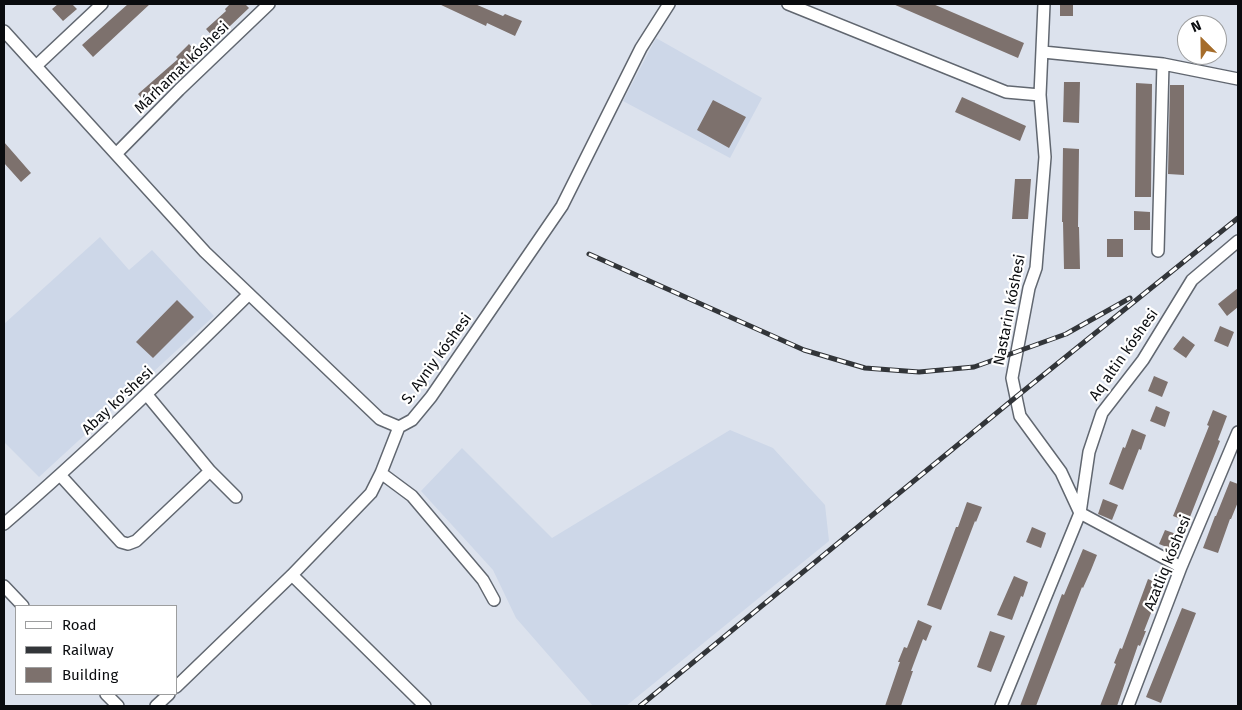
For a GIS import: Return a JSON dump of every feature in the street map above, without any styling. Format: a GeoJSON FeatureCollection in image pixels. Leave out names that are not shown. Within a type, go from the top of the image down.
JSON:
{"type":"FeatureCollection","features":[{"type":"Feature","properties":{"kind":"street"},"geometry":{"type":"LineString","coordinates":[[36,66],[102,4]]}},
{"type":"Feature","properties":{"kind":"street","name":"Márhamat kóshesi"},"geometry":{"type":"LineString","coordinates":[[116,154],[179,90],[269,4]]}},
{"type":"Feature","properties":{"kind":"street","name":"S. Ayniy kóshesi"},"geometry":{"type":"LineString","coordinates":[[399,427],[412,420],[431,397],[562,206],[641,48],[669,4]]}},
{"type":"Feature","properties":{"kind":"street"},"geometry":{"type":"LineString","coordinates":[[788,4],[1006,92],[1040,95]]}},
{"type":"Feature","properties":{"kind":"street","name":"Nastarin kóshesi"},"geometry":{"type":"LineString","coordinates":[[1044,4],[1040,95],[1045,157],[1036,268],[1029,288],[1012,378],[1020,416],[1061,472],[1080,514]]}},
{"type":"Feature","properties":{"kind":"street"},"geometry":{"type":"LineString","coordinates":[[4,31],[205,252],[380,419],[399,427],[371,493],[292,575],[178,685]]}},
{"type":"Feature","properties":{"kind":"street"},"geometry":{"type":"LineString","coordinates":[[1043,52],[1163,64],[1238,79]]}},
{"type":"Feature","properties":{"kind":"street"},"geometry":{"type":"LineString","coordinates":[[1158,251],[1163,64]]}},
{"type":"Feature","properties":{"kind":"street","name":"Aq altin kóshesi"},"geometry":{"type":"LineString","coordinates":[[1001,706],[1080,514],[1089,452],[1102,413],[1143,360],[1192,280],[1238,241]]}},
{"type":"Feature","properties":{"kind":"street","name":"Abay ko'shesi"},"geometry":{"type":"LineString","coordinates":[[4,524],[147,395],[249,294]]}},
{"type":"Feature","properties":{"kind":"street"},"geometry":{"type":"LineString","coordinates":[[147,395],[210,471],[236,497]]}},
{"type":"Feature","properties":{"kind":"street","name":"Azatliq kóshesi"},"geometry":{"type":"LineString","coordinates":[[1128,706],[1182,567],[1238,432]]}},
{"type":"Feature","properties":{"kind":"street"},"geometry":{"type":"LineString","coordinates":[[60,475],[121,542],[128,544],[136,541],[210,471]]}},
{"type":"Feature","properties":{"kind":"street"},"geometry":{"type":"LineString","coordinates":[[381,473],[412,496],[483,580],[494,600]]}},
{"type":"Feature","properties":{"kind":"street"},"geometry":{"type":"LineString","coordinates":[[1080,514],[1182,567]]}},
{"type":"Feature","properties":{"kind":"street"},"geometry":{"type":"LineString","coordinates":[[292,575],[425,706]]}},
{"type":"Feature","properties":{"kind":"street"},"geometry":{"type":"LineString","coordinates":[[4,586],[22,605]]}},
{"type":"Feature","properties":{"kind":"street"},"geometry":{"type":"LineString","coordinates":[[107,695],[118,706]]}},
{"type":"Feature","properties":{"kind":"street"},"geometry":{"type":"LineString","coordinates":[[156,706],[168,695]]}},
{"type":"Feature","properties":{"kind":"shaded area"},"geometry":{"type":"Polygon","coordinates":[[[656,38],[762,98],[730,158],[623,101],[656,38]]]}},
{"type":"Feature","properties":{"kind":"shaded area"},"geometry":{"type":"Polygon","coordinates":[[[100,237],[129,270],[152,250],[214,316],[39,477],[4,442],[4,324],[100,237]]]}},
{"type":"Feature","properties":{"kind":"shaded area"},"geometry":{"type":"Polygon","coordinates":[[[730,430],[773,448],[825,505],[829,541],[626,706],[593,706],[516,618],[493,570],[421,491],[462,448],[552,538],[730,430]]]}},
{"type":"Feature","properties":{"kind":"building"},"geometry":{"type":"Polygon","coordinates":[[[58,4],[72,4],[77,9],[63,21],[52,9],[58,4]]]}},
{"type":"Feature","properties":{"kind":"building"},"geometry":{"type":"Polygon","coordinates":[[[128,4],[150,4],[93,57],[82,45],[128,4]]]}},
{"type":"Feature","properties":{"kind":"building"},"geometry":{"type":"Polygon","coordinates":[[[230,4],[245,4],[249,8],[229,27],[231,29],[217,41],[206,29],[226,11],[225,9],[230,4]]]}},
{"type":"Feature","properties":{"kind":"building"},"geometry":{"type":"Polygon","coordinates":[[[439,4],[475,4],[503,16],[505,14],[522,21],[515,36],[487,23],[486,26],[439,4]]]}},
{"type":"Feature","properties":{"kind":"building"},"geometry":{"type":"Polygon","coordinates":[[[893,4],[933,4],[1024,43],[1018,58],[893,4]]]}},
{"type":"Feature","properties":{"kind":"building"},"geometry":{"type":"Polygon","coordinates":[[[1060,4],[1073,4],[1073,16],[1060,16],[1060,4]]]}},
{"type":"Feature","properties":{"kind":"building"},"geometry":{"type":"Polygon","coordinates":[[[189,44],[200,56],[182,72],[184,75],[148,106],[138,94],[178,59],[176,57],[189,44]]]}},
{"type":"Feature","properties":{"kind":"building"},"geometry":{"type":"Polygon","coordinates":[[[1064,82],[1080,82],[1079,123],[1063,122],[1064,82]]]}},
{"type":"Feature","properties":{"kind":"building"},"geometry":{"type":"Polygon","coordinates":[[[1136,83],[1152,84],[1151,197],[1135,197],[1136,83]]]}},
{"type":"Feature","properties":{"kind":"building"},"geometry":{"type":"Polygon","coordinates":[[[1170,85],[1184,85],[1184,175],[1168,174],[1170,85]]]}},
{"type":"Feature","properties":{"kind":"building"},"geometry":{"type":"Polygon","coordinates":[[[962,97],[1026,126],[1020,141],[955,112],[962,97]]]}},
{"type":"Feature","properties":{"kind":"building"},"geometry":{"type":"Polygon","coordinates":[[[713,100],[746,117],[729,148],[697,130],[713,100]]]}},
{"type":"Feature","properties":{"kind":"building"},"geometry":{"type":"Polygon","coordinates":[[[4,142],[31,173],[21,182],[4,163],[4,142]]]}},
{"type":"Feature","properties":{"kind":"building"},"geometry":{"type":"Polygon","coordinates":[[[1063,148],[1079,149],[1078,227],[1080,269],[1064,269],[1062,222],[1063,148]]]}},
{"type":"Feature","properties":{"kind":"building"},"geometry":{"type":"Polygon","coordinates":[[[1015,179],[1031,179],[1028,219],[1012,219],[1015,179]]]}},
{"type":"Feature","properties":{"kind":"building"},"geometry":{"type":"Polygon","coordinates":[[[1134,211],[1150,212],[1150,230],[1134,230],[1134,211]]]}},
{"type":"Feature","properties":{"kind":"building"},"geometry":{"type":"Polygon","coordinates":[[[1107,239],[1123,239],[1123,257],[1107,257],[1107,239]]]}},
{"type":"Feature","properties":{"kind":"building"},"geometry":{"type":"Polygon","coordinates":[[[1238,288],[1238,307],[1227,316],[1218,304],[1238,288]]]}},
{"type":"Feature","properties":{"kind":"building"},"geometry":{"type":"Polygon","coordinates":[[[177,300],[194,317],[153,358],[136,342],[177,300]]]}},
{"type":"Feature","properties":{"kind":"building"},"geometry":{"type":"Polygon","coordinates":[[[1220,326],[1234,332],[1228,347],[1214,341],[1220,326]]]}},
{"type":"Feature","properties":{"kind":"building"},"geometry":{"type":"Polygon","coordinates":[[[1183,336],[1195,345],[1186,358],[1173,349],[1183,336]]]}},
{"type":"Feature","properties":{"kind":"building"},"geometry":{"type":"Polygon","coordinates":[[[1154,376],[1168,382],[1162,397],[1148,391],[1154,376]]]}},
{"type":"Feature","properties":{"kind":"building"},"geometry":{"type":"Polygon","coordinates":[[[1156,406],[1170,412],[1165,427],[1150,421],[1156,406]]]}},
{"type":"Feature","properties":{"kind":"building"},"geometry":{"type":"Polygon","coordinates":[[[1213,410],[1227,416],[1218,440],[1220,441],[1188,522],[1173,516],[1209,426],[1207,425],[1213,410]]]}},
{"type":"Feature","properties":{"kind":"building"},"geometry":{"type":"Polygon","coordinates":[[[1132,429],[1146,435],[1123,490],[1109,484],[1132,429]]]}},
{"type":"Feature","properties":{"kind":"building"},"geometry":{"type":"Polygon","coordinates":[[[1230,481],[1238,484],[1238,502],[1218,553],[1203,548],[1230,481]]]}},
{"type":"Feature","properties":{"kind":"building"},"geometry":{"type":"Polygon","coordinates":[[[1103,499],[1118,505],[1112,520],[1098,514],[1103,499]]]}},
{"type":"Feature","properties":{"kind":"building"},"geometry":{"type":"Polygon","coordinates":[[[967,502],[982,507],[941,610],[927,605],[967,502]]]}},
{"type":"Feature","properties":{"kind":"building"},"geometry":{"type":"Polygon","coordinates":[[[1032,527],[1046,533],[1041,548],[1026,542],[1032,527]]]}},
{"type":"Feature","properties":{"kind":"building"},"geometry":{"type":"Polygon","coordinates":[[[1165,530],[1179,535],[1174,550],[1159,544],[1165,530]]]}},
{"type":"Feature","properties":{"kind":"building"},"geometry":{"type":"Polygon","coordinates":[[[1083,549],[1097,555],[1091,570],[1082,587],[1036,706],[1020,706],[1062,594],[1064,595],[1083,549]]]}},
{"type":"Feature","properties":{"kind":"building"},"geometry":{"type":"Polygon","coordinates":[[[1014,576],[1028,582],[1012,620],[997,615],[1014,576]]]}},
{"type":"Feature","properties":{"kind":"building"},"geometry":{"type":"Polygon","coordinates":[[[1148,579],[1162,585],[1144,631],[1146,631],[1140,646],[1138,645],[1117,706],[1100,706],[1116,664],[1114,663],[1120,648],[1122,649],[1148,579]]]}},
{"type":"Feature","properties":{"kind":"building"},"geometry":{"type":"Polygon","coordinates":[[[1182,608],[1196,613],[1161,703],[1146,697],[1182,608]]]}},
{"type":"Feature","properties":{"kind":"building"},"geometry":{"type":"Polygon","coordinates":[[[918,620],[932,626],[926,641],[923,639],[901,706],[885,706],[900,662],[898,662],[904,647],[907,648],[918,620]]]}},
{"type":"Feature","properties":{"kind":"building"},"geometry":{"type":"Polygon","coordinates":[[[990,631],[1005,636],[991,672],[977,667],[990,631]]]}},
{"type":"Feature","properties":{"kind":"railway"},"geometry":{"type":"LineString","coordinates":[[640,706],[1016,397],[1238,218]]}},
{"type":"Feature","properties":{"kind":"railway"},"geometry":{"type":"LineString","coordinates":[[589,254],[804,350],[865,368],[919,372],[974,367],[1066,334],[1130,298]]}}]}
